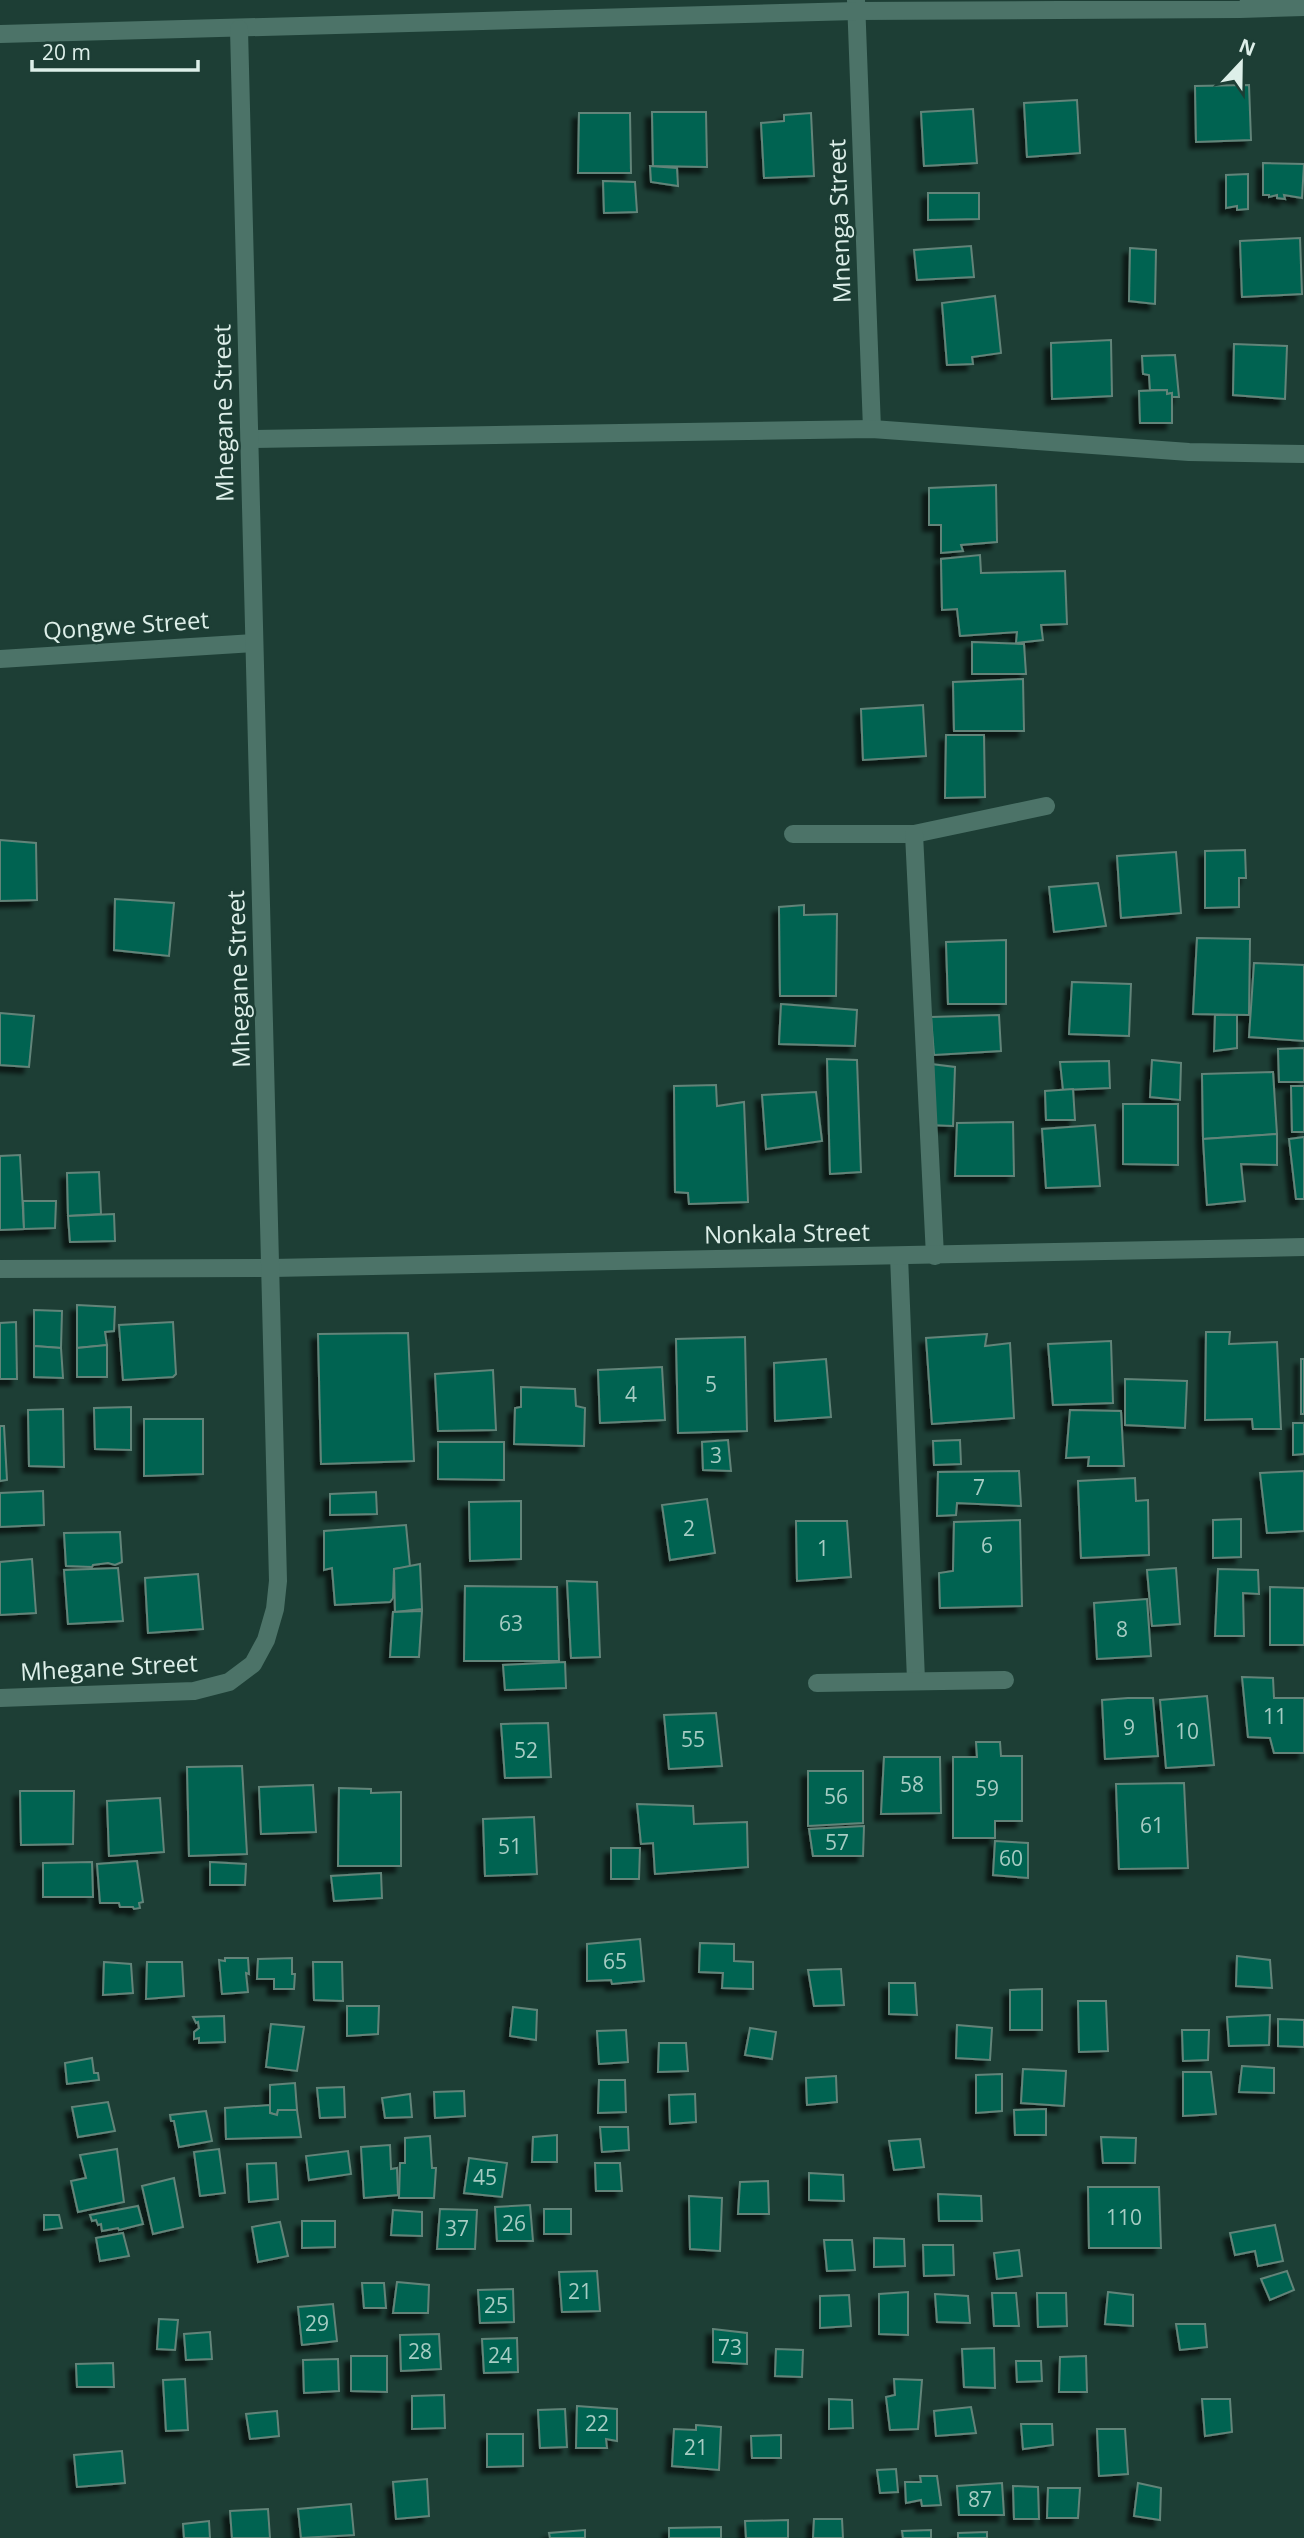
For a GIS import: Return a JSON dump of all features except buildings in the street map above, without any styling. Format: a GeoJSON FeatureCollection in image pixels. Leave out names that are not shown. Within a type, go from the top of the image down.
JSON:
{"type":"FeatureCollection","features":[{"type":"Feature","properties":{"kind":"street"},"geometry":{"type":"LineString","coordinates":[[0,34],[239,29],[856,5],[1227,9],[1304,6]]}},
{"type":"Feature","properties":{"kind":"street","name":"Mnenga Street"},"geometry":{"type":"LineString","coordinates":[[856,5],[872,429]]}},
{"type":"Feature","properties":{"kind":"street","name":"Mhegane Street"},"geometry":{"type":"LineString","coordinates":[[0,1698],[194,1691],[229,1682],[253,1664],[266,1640],[275,1609],[278,1581],[272,1268],[239,29]]}},
{"type":"Feature","properties":{"kind":"street"},"geometry":{"type":"LineString","coordinates":[[250,439],[872,429],[1189,452],[1304,454]]}},
{"type":"Feature","properties":{"kind":"street","name":"Qongwe Street"},"geometry":{"type":"LineString","coordinates":[[0,659],[254,643]]}},
{"type":"Feature","properties":{"kind":"street"},"geometry":{"type":"LineString","coordinates":[[793,834],[914,834],[1046,806]]}},
{"type":"Feature","properties":{"kind":"street"},"geometry":{"type":"LineString","coordinates":[[914,834],[935,1256]]}},
{"type":"Feature","properties":{"kind":"street","name":"Nonkala Street"},"geometry":{"type":"LineString","coordinates":[[0,1269],[272,1268],[1304,1247]]}},
{"type":"Feature","properties":{"kind":"street"},"geometry":{"type":"LineString","coordinates":[[900,1256],[916,1680]]}},
{"type":"Feature","properties":{"kind":"street"},"geometry":{"type":"LineString","coordinates":[[817,1683],[1004,1680]]}}]}
